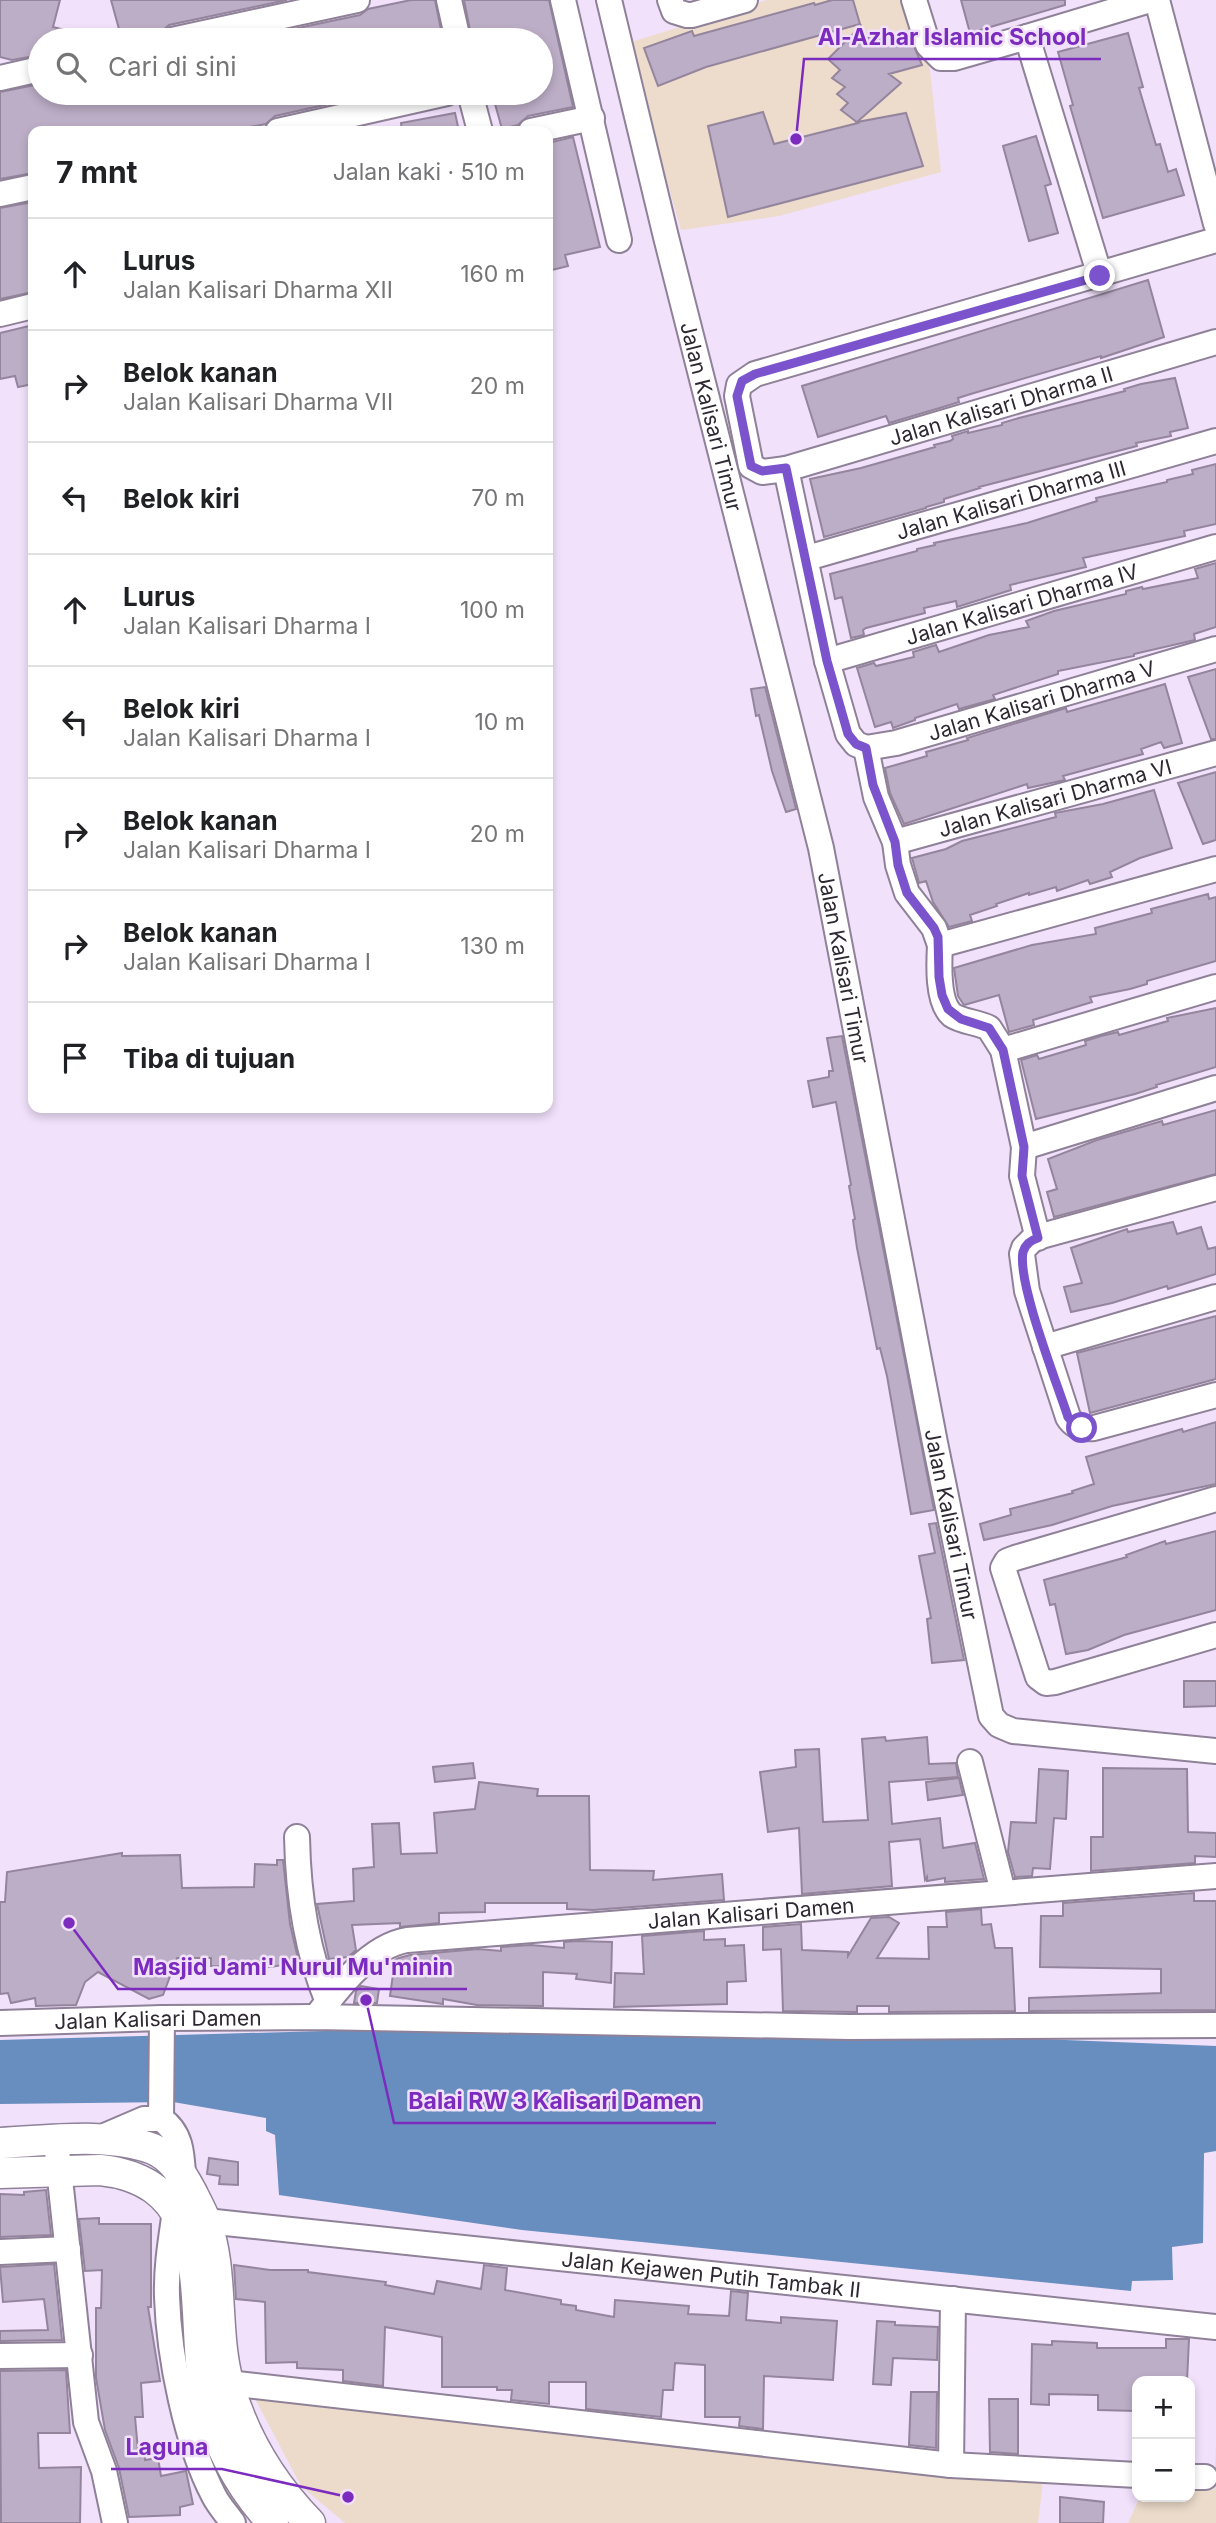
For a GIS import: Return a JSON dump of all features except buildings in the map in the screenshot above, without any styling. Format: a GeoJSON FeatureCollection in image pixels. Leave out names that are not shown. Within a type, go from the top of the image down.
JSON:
{"type":"FeatureCollection","features":[{"type":"Feature","properties":{"kind":"street"},"geometry":{"type":"LineString","coordinates":[[228,28],[357,0]]}},
{"type":"Feature","properties":{"kind":"street"},"geometry":{"type":"LineString","coordinates":[[449,0],[455,28]]}},
{"type":"Feature","properties":{"kind":"street"},"geometry":{"type":"LineString","coordinates":[[563,0],[619,240]]}},
{"type":"Feature","properties":{"kind":"street","name":"Jalan Kalisari Timur"},"geometry":{"type":"LineString","coordinates":[[609,0],[666,237],[821,848],[935,1443],[991,1716],[999,1725],[1013,1731],[1216,1751]]}},
{"type":"Feature","properties":{"kind":"street"},"geometry":{"type":"LineString","coordinates":[[670,0],[674,10],[687,15],[746,0]]}},
{"type":"Feature","properties":{"kind":"street"},"geometry":{"type":"LineString","coordinates":[[914,0],[928,46],[941,58],[954,58],[1150,0]]}},
{"type":"Feature","properties":{"kind":"street"},"geometry":{"type":"LineString","coordinates":[[1157,0],[1216,223]]}},
{"type":"Feature","properties":{"kind":"street"},"geometry":{"type":"LineString","coordinates":[[1027,37],[1100,276],[1216,240]]}},
{"type":"Feature","properties":{"kind":"street"},"geometry":{"type":"LineString","coordinates":[[0,78],[28,72]]}},
{"type":"Feature","properties":{"kind":"street"},"geometry":{"type":"LineString","coordinates":[[300,126],[394,105]]}},
{"type":"Feature","properties":{"kind":"street"},"geometry":{"type":"LineString","coordinates":[[473,105],[479,126]]}},
{"type":"Feature","properties":{"kind":"street"},"geometry":{"type":"LineString","coordinates":[[553,126],[592,118]]}},
{"type":"Feature","properties":{"kind":"street"},"geometry":{"type":"LineString","coordinates":[[0,194],[28,188]]}},
{"type":"Feature","properties":{"kind":"street","name":"Jalan Kalisari Dharma II"},"geometry":{"type":"LineString","coordinates":[[1100,276],[746,378],[739,385],[737,396],[751,466],[762,471],[786,468],[1216,342]]}},
{"type":"Feature","properties":{"kind":"street"},"geometry":{"type":"LineString","coordinates":[[0,314],[28,307]]}},
{"type":"Feature","properties":{"kind":"street","name":"Jalan Kalisari Dharma III"},"geometry":{"type":"LineString","coordinates":[[807,558],[1216,441]]}},
{"type":"Feature","properties":{"kind":"street"},"geometry":{"type":"LineString","coordinates":[[786,468],[827,661],[848,734],[856,744],[866,748],[876,797],[895,842],[898,865],[907,893],[934,928],[940,945],[939,977],[942,995],[954,1016],[992,1030],[1003,1050],[1024,1147],[1022,1176],[1038,1238]]}},
{"type":"Feature","properties":{"kind":"street","name":"Jalan Kalisari Dharma IV"},"geometry":{"type":"LineString","coordinates":[[827,661],[1216,547]]}},
{"type":"Feature","properties":{"kind":"street","name":"Jalan Kalisari Dharma V"},"geometry":{"type":"LineString","coordinates":[[866,748],[896,743],[1216,649]]}},
{"type":"Feature","properties":{"kind":"street","name":"Jalan Kalisari Dharma VI"},"geometry":{"type":"LineString","coordinates":[[895,842],[1216,753]]}},
{"type":"Feature","properties":{"kind":"street"},"geometry":{"type":"LineString","coordinates":[[940,945],[1216,869]]}},
{"type":"Feature","properties":{"kind":"street"},"geometry":{"type":"LineString","coordinates":[[1003,1050],[1216,987]]}},
{"type":"Feature","properties":{"kind":"street"},"geometry":{"type":"LineString","coordinates":[[1024,1147],[1216,1088]]}},
{"type":"Feature","properties":{"kind":"street"},"geometry":{"type":"LineString","coordinates":[[1216,1188],[1038,1238],[1024,1248],[1023,1267],[1027,1291],[1068,1417],[1075,1425],[1094,1428],[1216,1395]]}},
{"type":"Feature","properties":{"kind":"street"},"geometry":{"type":"LineString","coordinates":[[1045,1347],[1216,1297]]}},
{"type":"Feature","properties":{"kind":"street"},"geometry":{"type":"LineString","coordinates":[[1216,1499],[1014,1558],[1005,1563],[1003,1572],[1038,1677],[1046,1683],[1216,1635]]}},
{"type":"Feature","properties":{"kind":"street"},"geometry":{"type":"LineString","coordinates":[[970,1762],[1003,1892]]}},
{"type":"Feature","properties":{"kind":"street"},"geometry":{"type":"LineString","coordinates":[[296,1837],[297,1862],[322,2010]]}},
{"type":"Feature","properties":{"kind":"street","name":"Jalan Kalisari Damen"},"geometry":{"type":"LineString","coordinates":[[322,2010],[371,1956],[390,1945],[407,1940],[1216,1876]]}},
{"type":"Feature","properties":{"kind":"street","name":"Jalan Kalisari Damen"},"geometry":{"type":"LineString","coordinates":[[0,2023],[163,2023],[322,2010],[849,2027],[1216,2025]]}},
{"type":"Feature","properties":{"kind":"street"},"geometry":{"type":"LineString","coordinates":[[163,2023],[162,2112],[178,2141],[183,2175]]}},
{"type":"Feature","properties":{"kind":"street"},"geometry":{"type":"LineString","coordinates":[[94,2140],[162,2112]]}},
{"type":"Feature","properties":{"kind":"street"},"geometry":{"type":"LineString","coordinates":[[0,2143],[94,2140],[132,2143],[155,2150],[171,2160],[183,2175],[206,2221],[214,2261],[220,2342],[228,2383],[247,2434],[267,2472],[310,2523]]}},
{"type":"Feature","properties":{"kind":"street"},"geometry":{"type":"LineString","coordinates":[[56,2141],[86,2422],[104,2471],[115,2523]]}},
{"type":"Feature","properties":{"kind":"street"},"geometry":{"type":"LineString","coordinates":[[0,2174],[100,2170],[132,2176],[149,2185],[175,2211],[189,2238],[195,2263],[199,2346],[206,2399],[218,2440],[239,2481],[273,2523]]}},
{"type":"Feature","properties":{"kind":"street"},"geometry":{"type":"LineString","coordinates":[[175,2211],[168,2255],[167,2297],[172,2349],[184,2409],[198,2458],[215,2497],[233,2523]]}},
{"type":"Feature","properties":{"kind":"street","name":"Jalan Kejawen Putih Tambak II"},"geometry":{"type":"LineString","coordinates":[[206,2221],[1216,2327]]}},
{"type":"Feature","properties":{"kind":"street"},"geometry":{"type":"LineString","coordinates":[[0,2252],[68,2249]]}},
{"type":"Feature","properties":{"kind":"street"},"geometry":{"type":"LineString","coordinates":[[951,2465],[953,2300]]}},
{"type":"Feature","properties":{"kind":"street"},"geometry":{"type":"LineString","coordinates":[[0,2356],[80,2355]]}},
{"type":"Feature","properties":{"kind":"street"},"geometry":{"type":"LineString","coordinates":[[228,2383],[951,2465],[1132,2475]]}},
{"type":"Feature","properties":{"kind":"shaded area"},"geometry":{"type":"Polygon","coordinates":[[[767,0],[910,0],[930,70],[941,172],[779,216],[681,230],[628,43],[767,0]]]}},
{"type":"Feature","properties":{"kind":"shaded area"},"geometry":{"type":"Polygon","coordinates":[[[252,2393],[1043,2481],[1038,2523],[345,2523],[301,2486],[252,2393]]]}},
{"type":"Feature","properties":{"kind":"shaded area"},"geometry":{"type":"Polygon","coordinates":[[[1216,2443],[1216,2523],[1128,2523],[1138,2502],[1195,2502],[1195,2490],[1214,2490],[1216,2443]]]}},
{"type":"Feature","properties":{"kind":"water"},"geometry":{"type":"Polygon","coordinates":[[[359,2030],[940,2035],[1216,2046],[1216,2151],[1204,2153],[1203,2243],[1172,2247],[1173,2280],[1132,2281],[1131,2291],[522,2230],[279,2195],[275,2135],[266,2131],[266,2118],[173,2102],[0,2104],[0,2040],[359,2030]]]}},
{"type":"Feature","properties":{"kind":"place","name":"Al-Azhar Islamic School"},"geometry":{"type":"Point","coordinates":[796,139]}},
{"type":"Feature","properties":{"kind":"place","name":"Masjid Jami' Nurul Mu'minin"},"geometry":{"type":"Point","coordinates":[69,1923]}},
{"type":"Feature","properties":{"kind":"place","name":"Balai RW 3 Kalisari Damen"},"geometry":{"type":"Point","coordinates":[366,2000]}},
{"type":"Feature","properties":{"kind":"place","name":"Laguna"},"geometry":{"type":"Point","coordinates":[348,2497]}},
{"type":"Feature","properties":{"kind":"route"},"geometry":{"type":"LineString","coordinates":[[1082,1428],[1068,1417],[1027,1291],[1023,1267],[1024,1248],[1034,1238],[1038,1238],[1022,1176],[1024,1147],[1003,1050],[992,1030],[954,1016],[942,995],[938,937],[907,893],[898,865],[895,842],[876,797],[866,748],[856,744],[848,734],[827,661],[786,468],[762,471],[751,466],[737,389],[742,381],[755,374],[1100,276]]}}]}
